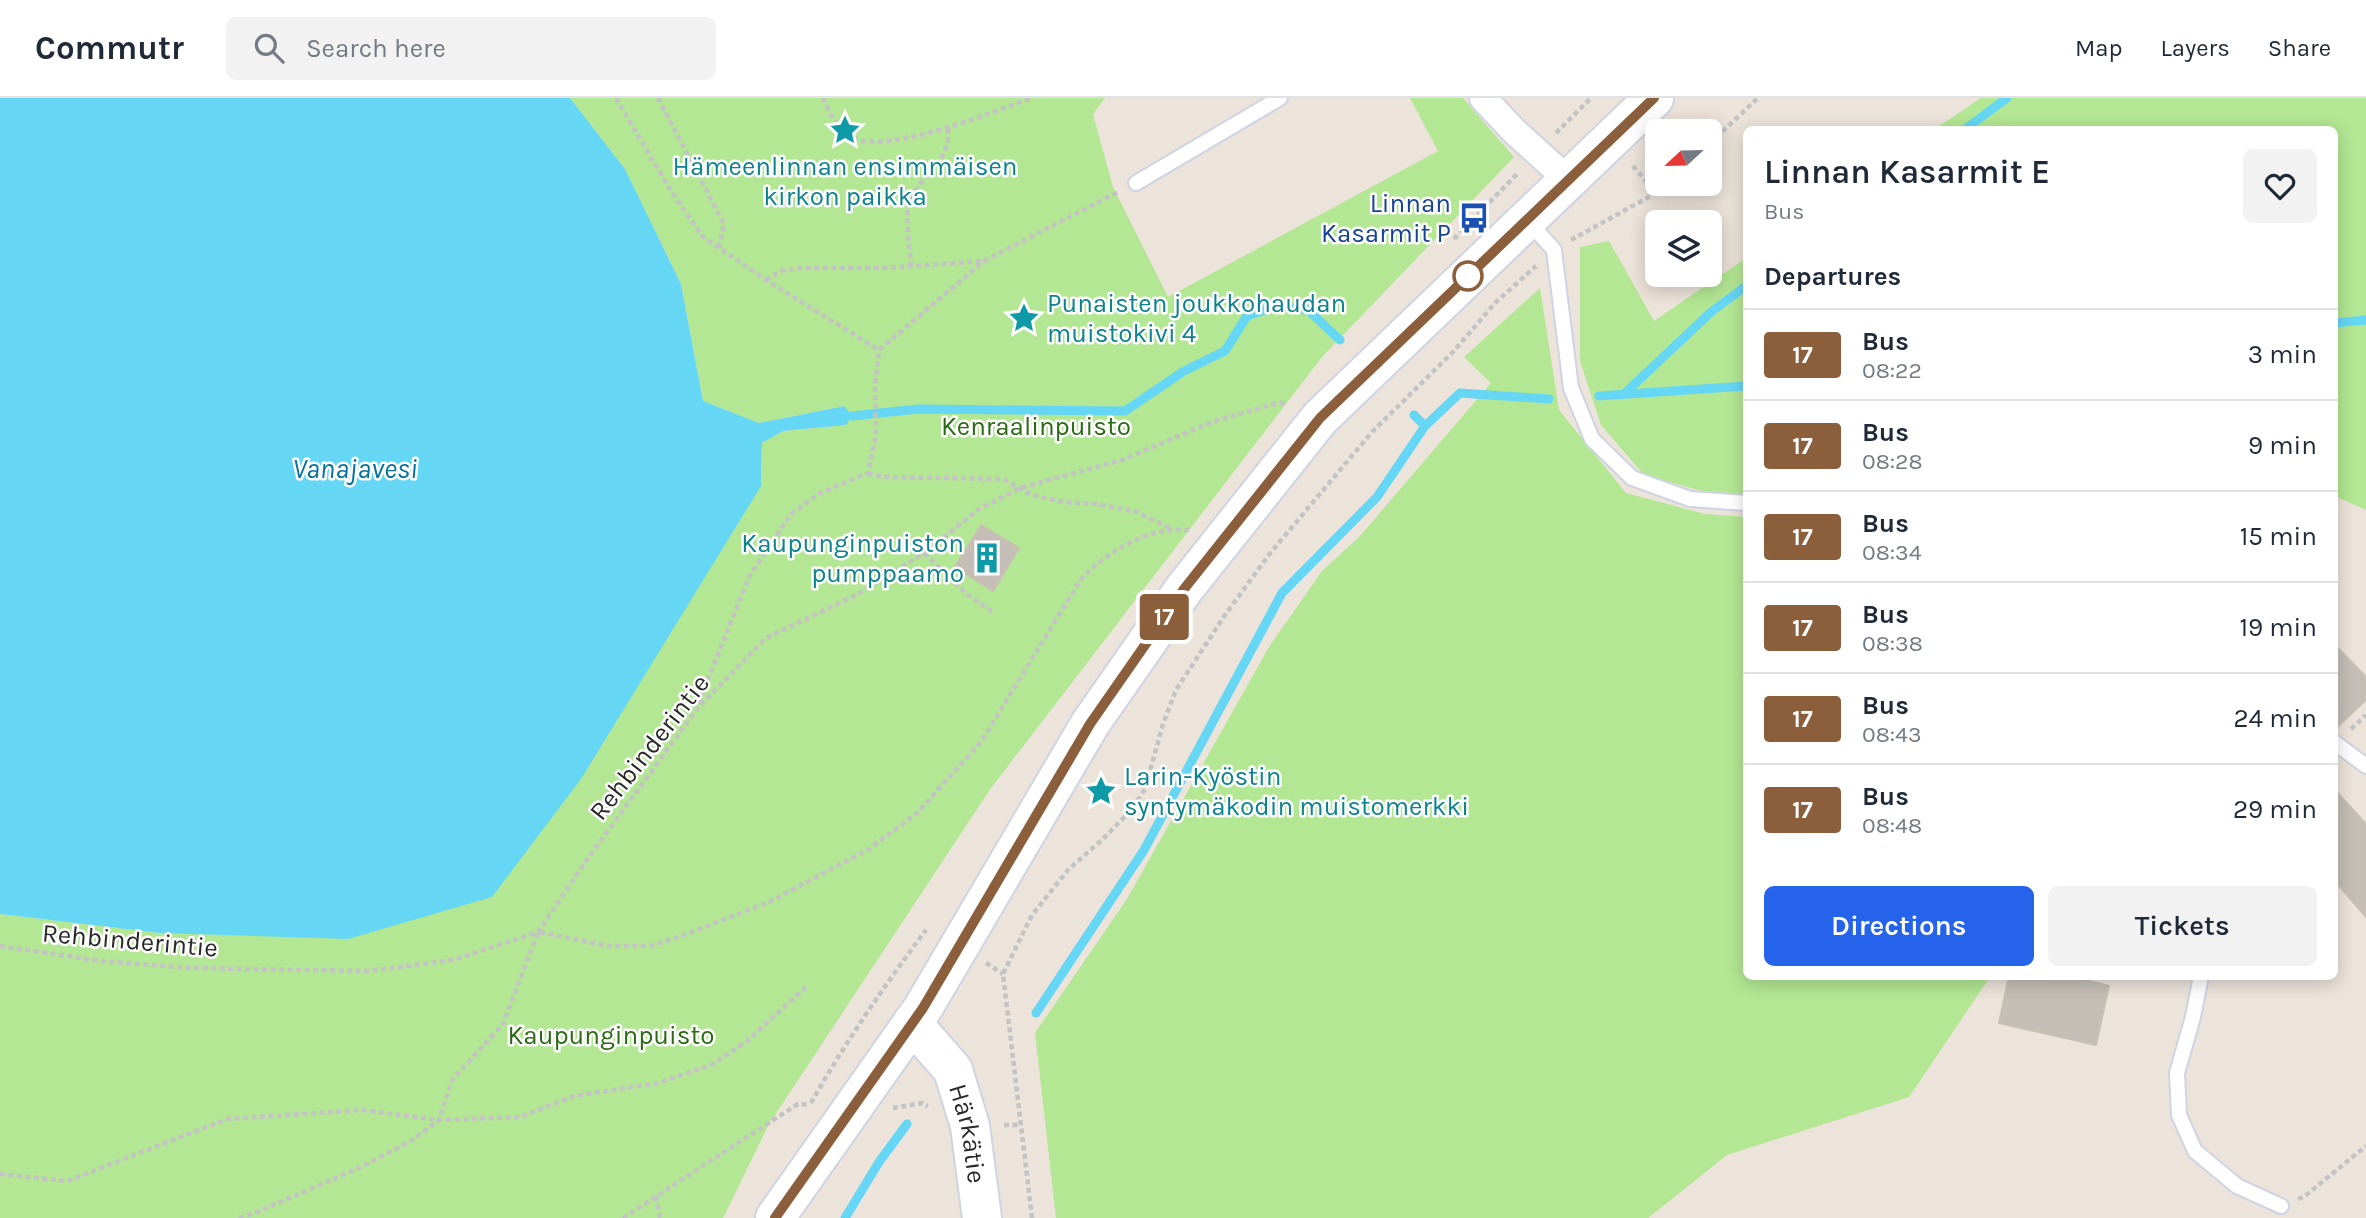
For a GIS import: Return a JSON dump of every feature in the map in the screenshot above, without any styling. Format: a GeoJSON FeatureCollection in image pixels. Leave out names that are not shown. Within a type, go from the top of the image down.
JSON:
{"type":"FeatureCollection","features":[{"type":"Feature","properties":{"kind":"main road"},"geometry":{"type":"LineString","coordinates":[[775,1218],[929,998],[1090,724],[1184,589],[1320,418],[1654,98]]}},
{"type":"Feature","properties":{"kind":"main road","name":"Härkätie"},"geometry":{"type":"LineString","coordinates":[[912,1023],[953,1070],[970,1126],[982,1218]]}},
{"type":"Feature","properties":{"kind":"street"},"geometry":{"type":"LineString","coordinates":[[1483,98],[1515,132],[1567,179]]}},
{"type":"Feature","properties":{"kind":"lane"},"geometry":{"type":"LineString","coordinates":[[1136,183],[1280,98]]}},
{"type":"Feature","properties":{"kind":"lane"},"geometry":{"type":"LineString","coordinates":[[1527,220],[1554,250],[1571,388],[1592,439],[1632,478],[1690,499],[1743,503]]}},
{"type":"Feature","properties":{"kind":"lane"},"geometry":{"type":"LineString","coordinates":[[2338,745],[2366,766]]}},
{"type":"Feature","properties":{"kind":"lane"},"geometry":{"type":"LineString","coordinates":[[2200,980],[2177,1073],[2179,1115],[2195,1151],[2237,1186],[2281,1206]]}},
{"type":"Feature","properties":{"kind":"path"},"geometry":{"type":"LineString","coordinates":[[616,98],[668,186],[702,236],[766,280],[879,350]]}},
{"type":"Feature","properties":{"kind":"path"},"geometry":{"type":"LineString","coordinates":[[658,98],[724,224],[719,248]]}},
{"type":"Feature","properties":{"kind":"path"},"geometry":{"type":"LineString","coordinates":[[823,98],[835,122],[851,137],[898,141],[1032,98]]}},
{"type":"Feature","properties":{"kind":"path"},"geometry":{"type":"LineString","coordinates":[[1722,132],[1758,98]]}},
{"type":"Feature","properties":{"kind":"path"},"geometry":{"type":"LineString","coordinates":[[911,266],[909,200],[941,161],[949,142],[948,126]]}},
{"type":"Feature","properties":{"kind":"path"},"geometry":{"type":"LineString","coordinates":[[868,473],[876,435],[875,386],[879,350],[984,261],[1136,183]]}},
{"type":"Feature","properties":{"kind":"path"},"geometry":{"type":"LineString","coordinates":[[766,280],[781,271],[800,268],[911,266],[984,261]]}},
{"type":"Feature","properties":{"kind":"path"},"geometry":{"type":"LineString","coordinates":[[1032,1218],[1003,974],[1032,915],[1068,870],[1132,809],[1145,789],[1163,724],[1176,690],[1233,604],[1271,552],[1372,432],[1454,351]]}},
{"type":"Feature","properties":{"kind":"path","name":"Rehbinderintie"},"geometry":{"type":"LineString","coordinates":[[0,946],[101,961],[191,968],[368,971],[453,960],[538,932],[586,861],[697,709],[766,638],[856,595],[924,553],[979,509],[1020,488],[1122,460],[1212,422],[1270,405],[1298,401]]}},
{"type":"Feature","properties":{"kind":"path"},"geometry":{"type":"LineString","coordinates":[[697,709],[750,575],[791,514],[820,494],[868,473],[882,477],[1003,479],[1032,495],[1137,512],[1170,528],[1195,530]]}},
{"type":"Feature","properties":{"kind":"path"},"geometry":{"type":"LineString","coordinates":[[239,1218],[361,1167],[414,1139],[439,1120],[452,1080],[503,1024],[538,932],[609,946],[650,946],[769,902],[869,849],[917,813],[981,742],[1082,579],[1097,563],[1113,551],[1170,528]]}},
{"type":"Feature","properties":{"kind":"path"},"geometry":{"type":"LineString","coordinates":[[924,553],[968,595],[995,613]]}},
{"type":"Feature","properties":{"kind":"path"},"geometry":{"type":"LineString","coordinates":[[804,1117],[832,1066],[883,987],[931,924]]}},
{"type":"Feature","properties":{"kind":"path"},"geometry":{"type":"LineString","coordinates":[[0,1174],[67,1181],[228,1119],[362,1110],[439,1120],[520,1117],[574,1096],[658,1083],[711,1065],[747,1041],[808,985]]}},
{"type":"Feature","properties":{"kind":"path"},"geometry":{"type":"LineString","coordinates":[[832,1066],[893,1108],[922,1103],[935,1111]]}},
{"type":"Feature","properties":{"kind":"path"},"geometry":{"type":"LineString","coordinates":[[623,1218],[798,1104],[810,1105]]}},
{"type":"Feature","properties":{"kind":"path"},"geometry":{"type":"LineString","coordinates":[[2281,1206],[2305,1196],[2366,1146]]}},
{"type":"Feature","properties":{"kind":"path"},"geometry":{"type":"LineString","coordinates":[[656,1196],[660,1218]]}},
{"type":"Feature","properties":{"kind":"green space"},"geometry":{"type":"Polygon","coordinates":[[[570,98],[1105,98],[1093,114],[1113,187],[1168,297],[1438,151],[1410,98],[1463,98],[1514,157],[1322,357],[991,788],[769,1124],[723,1218],[0,1218],[0,914],[160,933],[761,486],[762,443],[783,431],[846,425],[843,406],[759,423],[703,401],[681,284],[625,169],[570,98]]]}},
{"type":"Feature","properties":{"kind":"green space"},"geometry":{"type":"Polygon","coordinates":[[[1981,98],[2366,98],[2366,510],[2338,497],[2338,126],[1939,126],[1981,98]]]}},
{"type":"Feature","properties":{"kind":"green space"},"geometry":{"type":"Polygon","coordinates":[[[1609,241],[1654,321],[1704,287],[1722,287],[1722,274],[1743,260],[1743,500],[1644,475],[1601,425],[1580,361],[1580,247],[1609,241]]]}},
{"type":"Feature","properties":{"kind":"green space"},"geometry":{"type":"Polygon","coordinates":[[[1540,288],[1559,410],[1626,493],[1705,514],[1743,517],[1743,980],[1988,980],[1909,1097],[1727,1155],[1648,1218],[1056,1218],[1035,1033],[1127,899],[1269,647],[1322,571],[1360,536],[1491,383],[1464,357],[1540,288]]]}},
{"type":"Feature","properties":{"kind":"water","name":"Vanajavesi"},"geometry":{"type":"Polygon","coordinates":[[[0,98],[570,98],[625,169],[681,284],[703,401],[759,423],[844,406],[852,416],[846,425],[783,431],[762,443],[761,486],[581,779],[492,897],[348,939],[160,933],[0,914],[0,98]]]}},
{"type":"Feature","properties":{"kind":"building","name":"Kaupunginpuiston pumppaamo"},"geometry":{"type":"Polygon","coordinates":[[[981,525],[1019,548],[993,591],[955,567],[981,525]]]}},
{"type":"Feature","properties":{"kind":"building"},"geometry":{"type":"Polygon","coordinates":[[[2338,648],[2366,677],[2366,700],[2338,726],[2338,648]]]}},
{"type":"Feature","properties":{"kind":"building"},"geometry":{"type":"Polygon","coordinates":[[[2338,793],[2366,824],[2366,917],[2338,885],[2338,793]]]}},
{"type":"Feature","properties":{"kind":"building"},"geometry":{"type":"Polygon","coordinates":[[[2008,980],[2087,980],[2109,986],[2096,1045],[1999,1023],[2008,980]]]}},
{"type":"Feature","properties":{"kind":"waterway"},"geometry":{"type":"LineString","coordinates":[[1969,126],[2007,98]]}},
{"type":"Feature","properties":{"kind":"waterway"},"geometry":{"type":"LineString","coordinates":[[1624,394],[1711,312],[1743,288]]}},
{"type":"Feature","properties":{"kind":"waterway"},"geometry":{"type":"LineString","coordinates":[[852,416],[918,409],[1125,411],[1184,371],[1225,351],[1247,316],[1277,306],[1308,310],[1340,340]]}},
{"type":"Feature","properties":{"kind":"waterway"},"geometry":{"type":"LineString","coordinates":[[2338,323],[2366,320]]}},
{"type":"Feature","properties":{"kind":"waterway"},"geometry":{"type":"LineString","coordinates":[[1599,396],[1743,386]]}},
{"type":"Feature","properties":{"kind":"waterway"},"geometry":{"type":"LineString","coordinates":[[1414,415],[1425,426],[1460,393],[1549,399]]}},
{"type":"Feature","properties":{"kind":"waterway"},"geometry":{"type":"LineString","coordinates":[[1036,1013],[1144,850],[1282,593],[1377,497],[1425,426]]}},
{"type":"Feature","properties":{"kind":"waterway"},"geometry":{"type":"LineString","coordinates":[[845,1218],[879,1162],[907,1124]]}},
{"type":"Feature","properties":{"kind":"bus line","name":"17"},"geometry":{"type":"LineString","coordinates":[[775,1218],[923,1008],[1090,724],[1184,589],[1320,418],[1654,98]]}},
{"type":"Feature","properties":{"kind":"place","name":"Hämeenlinnan ensimmäisen kirkon paikka"},"geometry":{"type":"Point","coordinates":[845,130]}},
{"type":"Feature","properties":{"kind":"place","name":"Linnan Kasarmit P"},"geometry":{"type":"Point","coordinates":[1474,218]}},
{"type":"Feature","properties":{"kind":"place","name":"Punaisten joukkohaudan muistokivi 4"},"geometry":{"type":"Point","coordinates":[1024,318]}},
{"type":"Feature","properties":{"kind":"place","name":"Kaupunginpuiston pumppaamo"},"geometry":{"type":"Point","coordinates":[987,558]}},
{"type":"Feature","properties":{"kind":"place","name":"Larin-Kyöstin syntymäkodin muistomerkki"},"geometry":{"type":"Point","coordinates":[1101,791]}},
{"type":"Feature","properties":{"kind":"park label","name":"Kenraalinpuisto"},"geometry":{"type":"Point","coordinates":[1036,426]}},
{"type":"Feature","properties":{"kind":"park label","name":"Kaupunginpuisto"},"geometry":{"type":"Point","coordinates":[611,1035]}}]}
